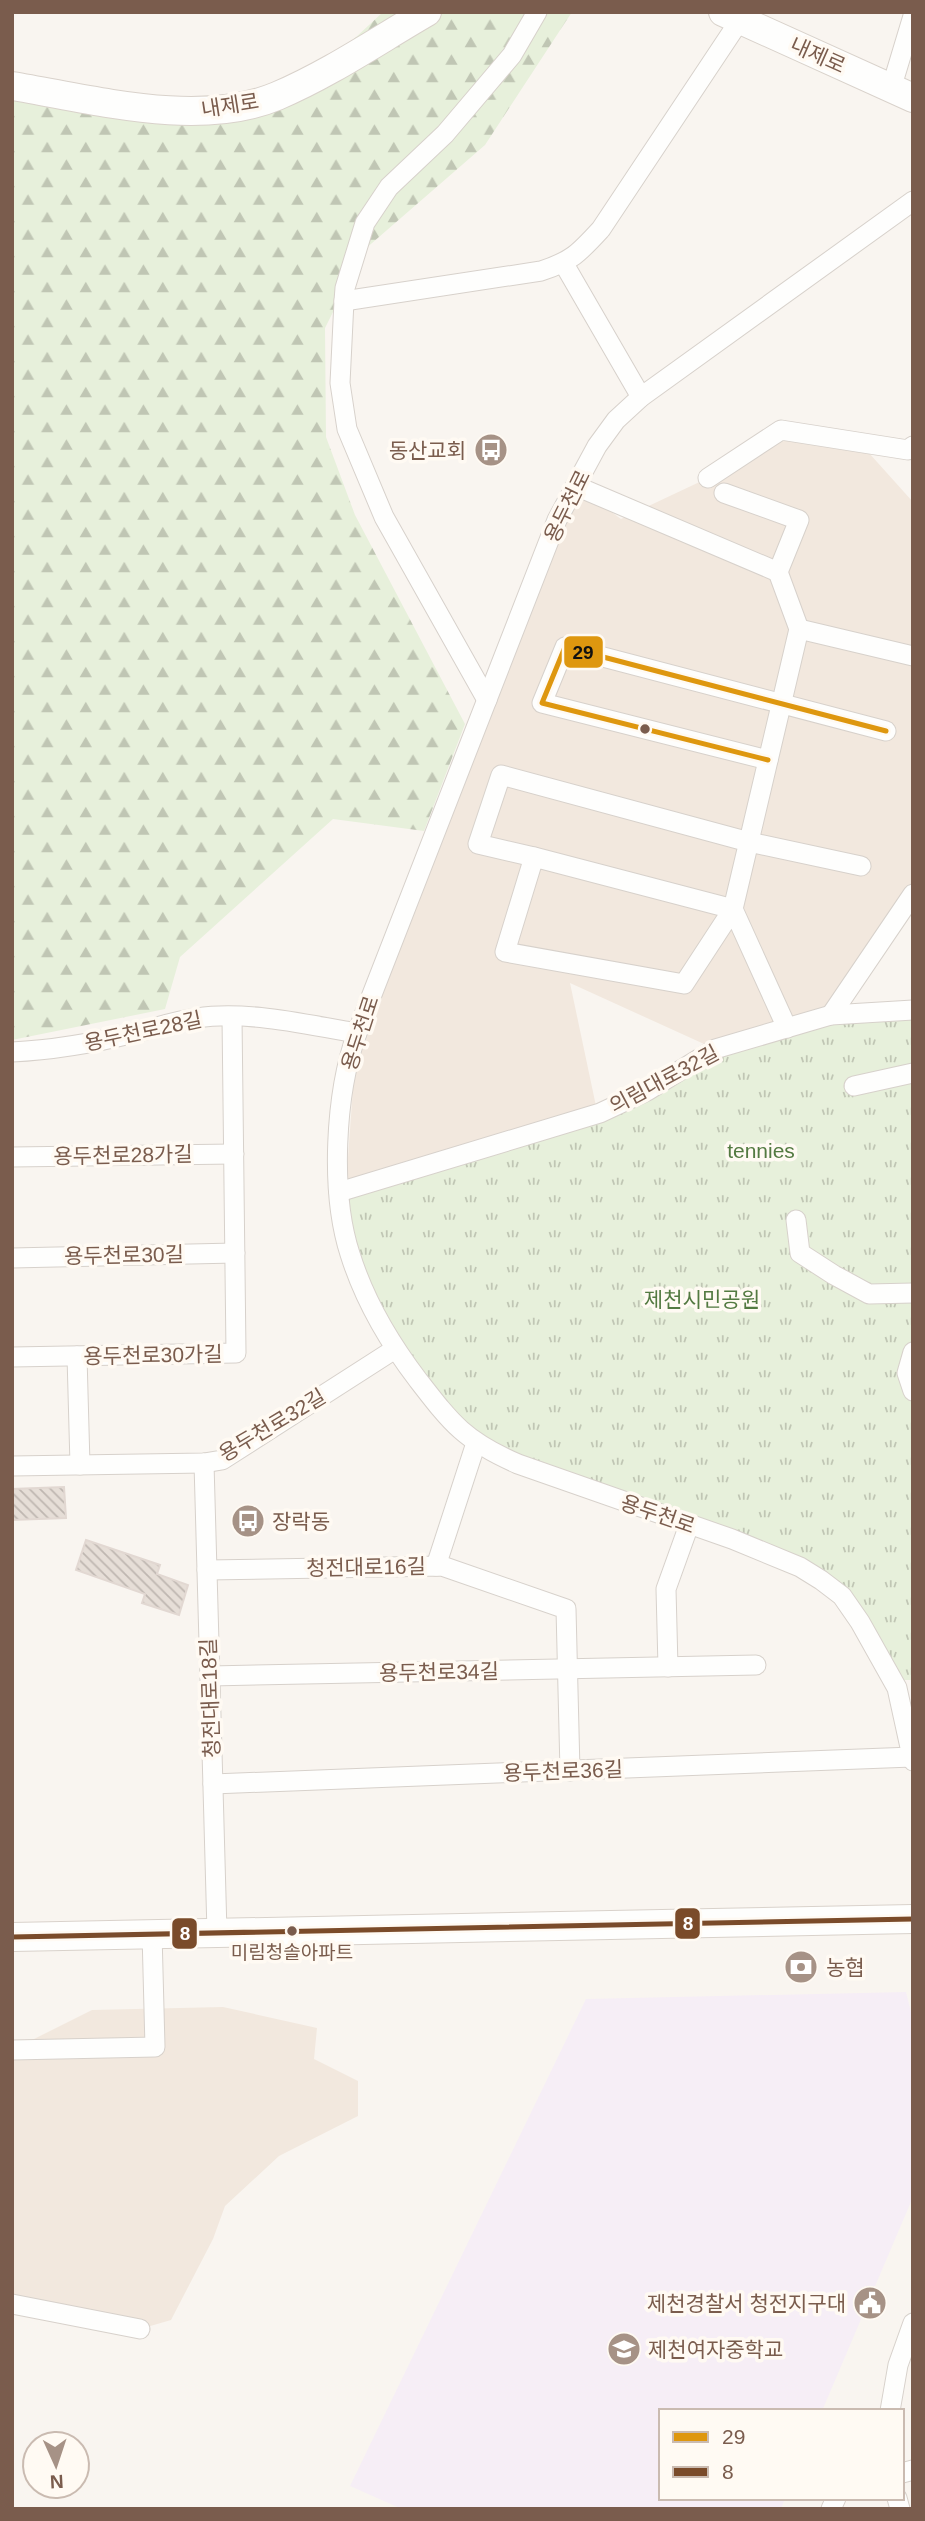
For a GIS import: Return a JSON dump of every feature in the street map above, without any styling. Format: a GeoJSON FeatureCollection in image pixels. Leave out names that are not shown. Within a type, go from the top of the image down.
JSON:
{"type":"FeatureCollection","features":[{"type":"Feature","properties":{"kind":"street","name":"내제로"},"geometry":{"type":"LineString","coordinates":[[12,86],[149,108],[196,112],[228,109],[275,97],[426,12]]}},
{"type":"Feature","properties":{"kind":"street"},"geometry":{"type":"LineString","coordinates":[[487,700],[384,517],[347,429],[340,383],[344,301],[345,288],[365,223],[389,187],[445,134],[512,55],[537,12]]}},
{"type":"Feature","properties":{"kind":"street","name":"내제로"},"geometry":{"type":"LineString","coordinates":[[732,16],[902,93]]}},
{"type":"Feature","properties":{"kind":"street"},"geometry":{"type":"LineString","coordinates":[[344,301],[541,271],[564,264],[579,253],[601,229],[732,16]]}},
{"type":"Feature","properties":{"kind":"street"},"geometry":{"type":"LineString","coordinates":[[902,93],[913,16]]}},
{"type":"Feature","properties":{"kind":"street","name":"용두천로"},"geometry":{"type":"LineString","coordinates":[[913,201],[640,397],[616,420],[597,446],[556,520],[349,1054],[341,1105],[339,1192],[352,1261],[394,1349],[450,1422],[476,1443],[517,1464],[732,1539],[800,1567],[842,1596],[905,1688],[913,1759]]}},
{"type":"Feature","properties":{"kind":"street"},"geometry":{"type":"LineString","coordinates":[[564,264],[640,397]]}},
{"type":"Feature","properties":{"kind":"street"},"geometry":{"type":"LineString","coordinates":[[708,478],[781,430],[908,450],[913,446]]}},
{"type":"Feature","properties":{"kind":"street"},"geometry":{"type":"LineString","coordinates":[[576,486],[778,572]]}},
{"type":"Feature","properties":{"kind":"street"},"geometry":{"type":"LineString","coordinates":[[534,857],[505,952],[684,984],[733,909],[799,629],[778,572],[799,520],[724,493]]}},
{"type":"Feature","properties":{"kind":"street"},"geometry":{"type":"LineString","coordinates":[[799,629],[913,656]]}},
{"type":"Feature","properties":{"kind":"street"},"geometry":{"type":"LineString","coordinates":[[768,760],[542,703],[565,647],[781,706],[886,731]]}},
{"type":"Feature","properties":{"kind":"street"},"geometry":{"type":"LineString","coordinates":[[733,909],[478,844],[501,775],[749,842],[861,866]]}},
{"type":"Feature","properties":{"kind":"street"},"geometry":{"type":"LineString","coordinates":[[831,1015],[913,894]]}},
{"type":"Feature","properties":{"kind":"street"},"geometry":{"type":"LineString","coordinates":[[733,909],[788,1028]]}},
{"type":"Feature","properties":{"kind":"street","name":"의림대로32길"},"geometry":{"type":"LineString","coordinates":[[339,1192],[600,1113],[647,1091],[715,1049],[831,1015],[913,1010]]}},
{"type":"Feature","properties":{"kind":"street"},"geometry":{"type":"LineString","coordinates":[[232,1017],[235,1253]]}},
{"type":"Feature","properties":{"kind":"street","name":"용두천로28길"},"geometry":{"type":"LineString","coordinates":[[12,1052],[51,1050],[198,1018],[232,1017],[276,1021],[357,1033]]}},
{"type":"Feature","properties":{"kind":"street"},"geometry":{"type":"LineString","coordinates":[[854,1086],[913,1073]]}},
{"type":"Feature","properties":{"kind":"street","name":"용두천로28가길"},"geometry":{"type":"LineString","coordinates":[[12,1157],[234,1154]]}},
{"type":"Feature","properties":{"kind":"street"},"geometry":{"type":"LineString","coordinates":[[796,1220],[800,1253],[834,1275],[869,1293],[913,1293]]}},
{"type":"Feature","properties":{"kind":"street","name":"용두천로30길"},"geometry":{"type":"LineString","coordinates":[[12,1258],[235,1253]]}},
{"type":"Feature","properties":{"kind":"street","name":"용두천로30가길"},"geometry":{"type":"LineString","coordinates":[[12,1357],[236,1353],[235,1253]]}},
{"type":"Feature","properties":{"kind":"street","name":"용두천로32길"},"geometry":{"type":"LineString","coordinates":[[12,1466],[204,1463],[222,1460],[394,1349]]}},
{"type":"Feature","properties":{"kind":"street"},"geometry":{"type":"LineString","coordinates":[[913,1352],[907,1373],[913,1391]]}},
{"type":"Feature","properties":{"kind":"street"},"geometry":{"type":"LineString","coordinates":[[77,1356],[80,1465]]}},
{"type":"Feature","properties":{"kind":"street"},"geometry":{"type":"LineString","coordinates":[[436,1566],[476,1443]]}},
{"type":"Feature","properties":{"kind":"street","name":"청전대로18길"},"geometry":{"type":"LineString","coordinates":[[204,1463],[217,1932]]}},
{"type":"Feature","properties":{"kind":"street"},"geometry":{"type":"LineString","coordinates":[[668,1667],[666,1588],[689,1525]]}},
{"type":"Feature","properties":{"kind":"street","name":"청전대로16길"},"geometry":{"type":"LineString","coordinates":[[207,1570],[436,1566],[566,1609],[570,1771]]}},
{"type":"Feature","properties":{"kind":"street","name":"용두천로34길"},"geometry":{"type":"LineString","coordinates":[[210,1676],[757,1665]]}},
{"type":"Feature","properties":{"kind":"street","name":"용두천로36길"},"geometry":{"type":"LineString","coordinates":[[213,1784],[913,1759]]}},
{"type":"Feature","properties":{"kind":"street"},"geometry":{"type":"LineString","coordinates":[[12,1937],[913,1919]]}},
{"type":"Feature","properties":{"kind":"street"},"geometry":{"type":"LineString","coordinates":[[12,2050],[155,2047],[152,1933]]}},
{"type":"Feature","properties":{"kind":"street"},"geometry":{"type":"LineString","coordinates":[[12,2304],[140,2329]]}},
{"type":"Feature","properties":{"kind":"street"},"geometry":{"type":"LineString","coordinates":[[878,2409],[913,2323]]}},
{"type":"Feature","properties":{"kind":"street"},"geometry":{"type":"LineString","coordinates":[[890,2409],[898,2365]]}},
{"type":"Feature","properties":{"kind":"shaded area"},"geometry":{"type":"Polygon","coordinates":[[[781,430],[860,443],[913,502],[913,891],[831,1015],[715,1049],[570,983],[596,1106],[346,1185],[357,1033],[576,486],[621,519],[708,478],[781,430]]]}},
{"type":"Feature","properties":{"kind":"shaded area","name":"제천여자중학교"},"geometry":{"type":"Polygon","coordinates":[[[906,1992],[913,2020],[913,2197],[823,2409],[659,2409],[659,2500],[784,2500],[781,2509],[402,2509],[350,2486],[586,1999],[906,1992]]]}},
{"type":"Feature","properties":{"kind":"shaded area"},"geometry":{"type":"Polygon","coordinates":[[[223,2007],[317,2028],[314,2059],[358,2081],[358,2116],[279,2156],[225,2206],[213,2239],[171,2320],[140,2329],[12,2304],[12,2050],[92,2010],[223,2007]]]}},
{"type":"Feature","properties":{"kind":"green space"},"geometry":{"type":"Polygon","coordinates":[[[383,12],[572,12],[485,145],[364,250],[325,328],[326,437],[355,515],[465,724],[424,831],[333,819],[180,957],[165,1009],[12,1040],[12,86],[196,112],[311,79],[383,12]]]}},
{"type":"Feature","properties":{"kind":"green space","name":"제천시민공원"},"geometry":{"type":"Polygon","coordinates":[[[913,1010],[913,1680],[902,1680],[844,1591],[522,1458],[469,1430],[400,1344],[365,1270],[346,1195],[510,1147],[715,1049],[831,1015],[913,1010]]]}},
{"type":"Feature","properties":{"kind":"building"},"geometry":{"type":"Polygon","coordinates":[[[64,1487],[66,1518],[12,1520],[12,1489],[64,1487]]]}},
{"type":"Feature","properties":{"kind":"building"},"geometry":{"type":"Polygon","coordinates":[[[86,1540],[160,1565],[157,1574],[188,1585],[179,1615],[142,1603],[145,1594],[76,1570],[86,1540]]]}},
{"type":"Feature","properties":{"kind":"transit line","name":"29"},"geometry":{"type":"LineString","coordinates":[[768,760],[542,703],[565,647],[886,731]]}},
{"type":"Feature","properties":{"kind":"transit line","name":"8"},"geometry":{"type":"LineString","coordinates":[[12,1937],[913,1919]]}},
{"type":"Feature","properties":{"kind":"place","name":"동산교회"},"geometry":{"type":"Point","coordinates":[491,450]}},
{"type":"Feature","properties":{"kind":"place","name":"장락동"},"geometry":{"type":"Point","coordinates":[248,1521]}},
{"type":"Feature","properties":{"kind":"place","name":"미림청솔아파트"},"geometry":{"type":"Point","coordinates":[292,1931]}},
{"type":"Feature","properties":{"kind":"place","name":"농협"},"geometry":{"type":"Point","coordinates":[801,1967]}},
{"type":"Feature","properties":{"kind":"place","name":"제천경찰서 청전지구대"},"geometry":{"type":"Point","coordinates":[870,2303]}},
{"type":"Feature","properties":{"kind":"place","name":"제천여자중학교"},"geometry":{"type":"Point","coordinates":[624,2349]}},
{"type":"Feature","properties":{"kind":"park label","name":"tennies"},"geometry":{"type":"Point","coordinates":[761,1150]}}]}
